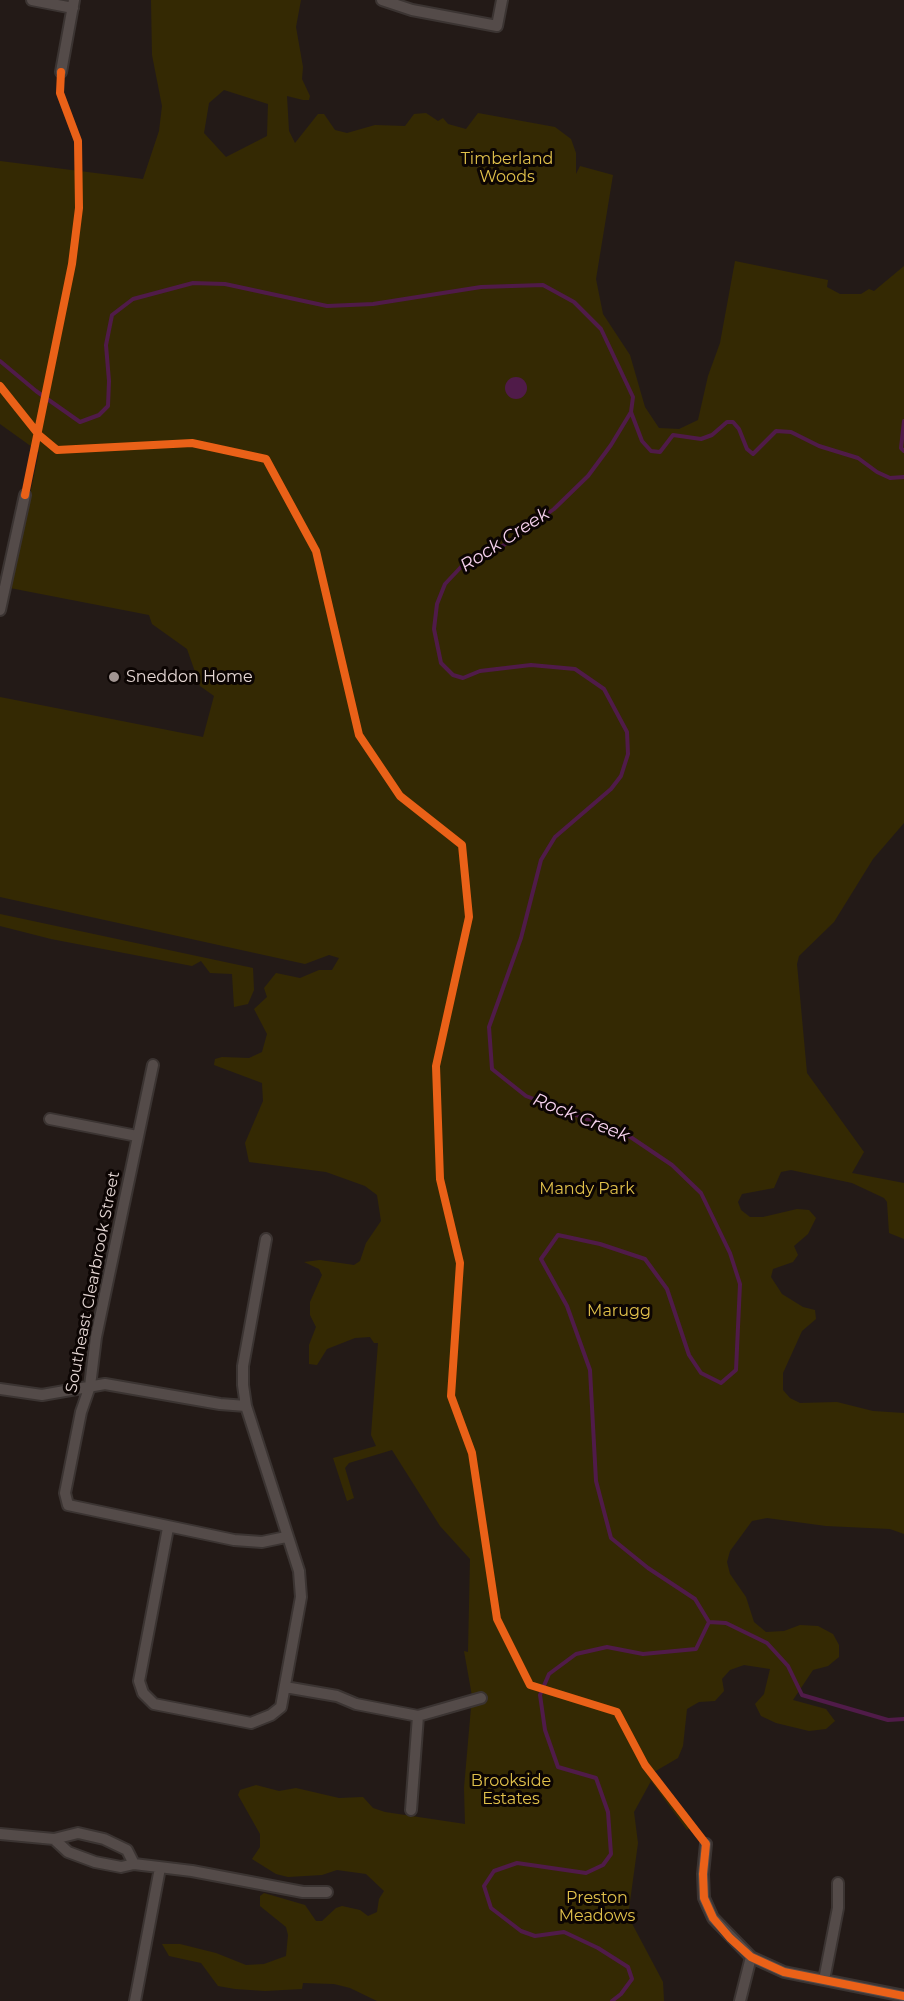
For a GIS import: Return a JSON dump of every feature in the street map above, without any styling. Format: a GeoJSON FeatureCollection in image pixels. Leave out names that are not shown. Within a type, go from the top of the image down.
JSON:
{"type":"FeatureCollection","features":[{"type":"Feature","properties":{"kind":"street"},"geometry":{"type":"LineString","coordinates":[[32,0],[74,4],[61,72]]}},
{"type":"Feature","properties":{"kind":"street"},"geometry":{"type":"LineString","coordinates":[[382,0],[412,10],[496,26],[502,0]]}},
{"type":"Feature","properties":{"kind":"street"},"geometry":{"type":"LineString","coordinates":[[0,610],[25,495]]}},
{"type":"Feature","properties":{"kind":"street","name":"Southeast Clearbrook Street"},"geometry":{"type":"LineString","coordinates":[[153,1065],[96,1337],[90,1386],[81,1412],[65,1493],[68,1505],[168,1528]]}},
{"type":"Feature","properties":{"kind":"street"},"geometry":{"type":"LineString","coordinates":[[50,1119],[137,1136]]}},
{"type":"Feature","properties":{"kind":"street"},"geometry":{"type":"LineString","coordinates":[[266,1239],[243,1366],[246,1406],[286,1537],[299,1571],[301,1597],[281,1707],[271,1715],[251,1722],[154,1704],[142,1694],[138,1681],[168,1528],[234,1540],[262,1542],[286,1537]]}},
{"type":"Feature","properties":{"kind":"street"},"geometry":{"type":"LineString","coordinates":[[0,1389],[42,1395],[59,1394],[90,1386],[122,1386],[220,1404],[246,1406]]}},
{"type":"Feature","properties":{"kind":"street"},"geometry":{"type":"LineString","coordinates":[[285,1687],[337,1696],[356,1704],[418,1716],[481,1698]]}},
{"type":"Feature","properties":{"kind":"street"},"geometry":{"type":"LineString","coordinates":[[411,1810],[418,1716]]}},
{"type":"Feature","properties":{"kind":"street"},"geometry":{"type":"LineString","coordinates":[[0,1834],[54,1839],[78,1833],[104,1839],[127,1850],[134,1864]]}},
{"type":"Feature","properties":{"kind":"street"},"geometry":{"type":"LineString","coordinates":[[54,1839],[68,1852],[95,1862],[121,1867],[134,1864],[192,1871],[303,1892],[327,1892]]}},
{"type":"Feature","properties":{"kind":"street"},"geometry":{"type":"LineString","coordinates":[[706,1844],[702,1875],[704,1898],[713,1918],[751,1957],[784,1972],[904,1996]]}},
{"type":"Feature","properties":{"kind":"street"},"geometry":{"type":"LineString","coordinates":[[135,2001],[160,1868]]}},
{"type":"Feature","properties":{"kind":"street"},"geometry":{"type":"LineString","coordinates":[[824,1980],[838,1908],[838,1883]]}},
{"type":"Feature","properties":{"kind":"street"},"geometry":{"type":"LineString","coordinates":[[740,2001],[751,1957]]}},
{"type":"Feature","properties":{"kind":"green space"},"geometry":{"type":"Polygon","coordinates":[[[151,0],[301,0],[296,27],[303,67],[302,79],[310,96],[309,100],[303,100],[287,96],[289,131],[295,143],[318,114],[324,114],[335,130],[347,133],[375,125],[405,126],[414,114],[426,113],[438,121],[443,118],[448,124],[466,129],[478,113],[555,127],[571,139],[576,153],[576,174],[580,166],[613,175],[596,279],[603,314],[630,355],[645,407],[659,428],[679,429],[698,420],[708,376],[720,343],[735,261],[828,280],[827,287],[840,294],[861,294],[869,289],[874,291],[904,266],[904,823],[873,859],[834,922],[799,956],[797,964],[807,1073],[864,1152],[852,1173],[904,1183],[904,1239],[889,1233],[887,1202],[884,1198],[852,1183],[791,1170],[781,1172],[774,1188],[742,1194],[738,1202],[741,1210],[750,1217],[763,1217],[797,1209],[809,1210],[816,1218],[808,1234],[794,1246],[798,1255],[793,1262],[773,1269],[771,1277],[782,1294],[803,1307],[815,1310],[816,1319],[802,1331],[783,1373],[783,1390],[790,1398],[800,1403],[837,1402],[873,1411],[904,1413],[904,1534],[890,1529],[826,1526],[767,1518],[752,1521],[730,1551],[727,1562],[730,1574],[746,1597],[754,1622],[766,1632],[784,1631],[800,1625],[818,1626],[833,1634],[839,1645],[839,1657],[828,1666],[813,1670],[793,1700],[826,1709],[835,1721],[826,1729],[809,1731],[776,1723],[761,1716],[755,1704],[764,1694],[770,1669],[744,1665],[730,1670],[722,1679],[724,1691],[715,1701],[699,1702],[687,1709],[683,1746],[678,1758],[654,1772],[694,1825],[687,1830],[651,1781],[634,1812],[638,1843],[628,1916],[663,1982],[664,2001],[377,2001],[350,1988],[334,1984],[303,1983],[302,1989],[265,1991],[235,1989],[218,1986],[201,1963],[169,1956],[162,1944],[180,1944],[216,1953],[246,1965],[264,1964],[286,1956],[288,1935],[286,1927],[260,1906],[260,1896],[264,1893],[305,1905],[316,1921],[322,1921],[336,1908],[342,1906],[360,1910],[368,1916],[377,1912],[379,1899],[384,1891],[366,1874],[337,1870],[322,1875],[288,1877],[276,1874],[252,1859],[260,1847],[260,1834],[238,1795],[240,1790],[256,1785],[279,1791],[296,1788],[339,1798],[363,1797],[373,1808],[385,1812],[465,1824],[464,1788],[472,1696],[464,1651],[468,1652],[470,1559],[440,1526],[392,1450],[349,1463],[345,1468],[354,1498],[347,1501],[333,1458],[376,1446],[371,1435],[378,1343],[374,1343],[370,1337],[355,1338],[327,1349],[317,1365],[309,1364],[309,1345],[316,1327],[310,1315],[310,1302],[322,1275],[319,1269],[304,1262],[320,1260],[354,1265],[360,1261],[366,1243],[381,1221],[377,1195],[365,1186],[326,1172],[249,1162],[245,1143],[263,1101],[262,1083],[214,1065],[215,1059],[222,1057],[249,1058],[262,1052],[267,1034],[254,1009],[267,997],[264,988],[276,973],[300,978],[319,970],[332,970],[339,958],[329,955],[305,964],[0,897],[0,697],[203,737],[214,696],[200,686],[187,649],[152,624],[149,615],[10,588],[39,452],[0,424],[0,161],[143,179],[159,131],[162,106],[152,55],[151,0]],[[224,90],[209,103],[204,133],[226,157],[267,136],[268,104],[224,90]]]}},
{"type":"Feature","properties":{"kind":"green space"},"geometry":{"type":"Polygon","coordinates":[[[0,914],[253,968],[254,990],[248,1004],[234,1007],[232,974],[210,973],[201,961],[192,966],[51,939],[0,926],[0,914]]]}},
{"type":"Feature","properties":{"kind":"shaded area"},"geometry":{"type":"Polygon","coordinates":[[[516,377],[524,380],[527,388],[524,396],[516,399],[508,396],[505,388],[508,380],[516,377]]]}},
{"type":"Feature","properties":{"kind":"waterway","name":"Rock Creek"},"geometry":{"type":"LineString","coordinates":[[0,361],[36,391],[80,422],[99,415],[108,406],[109,381],[106,345],[112,315],[133,299],[193,283],[225,284],[327,306],[373,304],[481,287],[543,285],[574,302],[601,329],[633,397],[631,412],[611,445],[588,476],[554,509],[504,545],[461,567],[445,584],[437,604],[434,629],[441,663],[453,675],[463,678],[480,671],[531,665],[575,669],[604,689],[627,732],[628,754],[621,776],[611,789],[555,837],[541,860],[521,938],[489,1027],[492,1069],[526,1096],[626,1134],[672,1165],[701,1193],[730,1253],[740,1284],[736,1370],[721,1383],[701,1373],[689,1355],[667,1289],[645,1259],[600,1244],[558,1235],[541,1259],[567,1306],[590,1370],[596,1481],[611,1538],[648,1568],[695,1599],[709,1622]]}},
{"type":"Feature","properties":{"kind":"waterway"},"geometry":{"type":"LineString","coordinates":[[631,412],[642,441],[651,451],[660,452],[673,435],[701,439],[712,435],[727,422],[733,422],[739,429],[747,449],[753,454],[776,431],[791,432],[819,446],[858,458],[877,472],[890,478],[904,477]]}},
{"type":"Feature","properties":{"kind":"waterway"},"geometry":{"type":"LineString","coordinates":[[904,421],[901,448],[904,451]]}},
{"type":"Feature","properties":{"kind":"waterway"},"geometry":{"type":"LineString","coordinates":[[709,1622],[726,1623],[767,1643],[788,1666],[802,1695],[888,1720],[904,1719]]}},
{"type":"Feature","properties":{"kind":"waterway","name":"Rock Creek"},"geometry":{"type":"LineString","coordinates":[[612,2001],[621,1994],[632,1979],[628,1967],[598,1948],[564,1932],[535,1936],[521,1931],[491,1908],[484,1886],[494,1871],[517,1863],[586,1873],[603,1865],[611,1854],[608,1812],[596,1778],[558,1767],[545,1730],[540,1695],[549,1674],[576,1654],[607,1647],[643,1654],[696,1649],[709,1622]]}},
{"type":"Feature","properties":{"kind":"cycle path"},"geometry":{"type":"LineString","coordinates":[[25,495],[72,264],[79,208],[78,141],[60,93],[61,72]]}},
{"type":"Feature","properties":{"kind":"cycle path"},"geometry":{"type":"LineString","coordinates":[[0,386],[39,435],[57,450],[192,443],[266,459],[316,551],[359,735],[400,796],[462,845],[469,917],[436,1066],[440,1179],[460,1263],[451,1396],[472,1453],[497,1619],[530,1685],[617,1712],[645,1765],[706,1844],[703,1874],[704,1898],[713,1918],[730,1938],[751,1957],[784,1972],[904,1996]]}},
{"type":"Feature","properties":{"kind":"place","name":"Sneddon Home"},"geometry":{"type":"Point","coordinates":[114,677]}},
{"type":"Feature","properties":{"kind":"park label","name":"Timberland Woods"},"geometry":{"type":"Point","coordinates":[507,168]}},
{"type":"Feature","properties":{"kind":"park label","name":"Mandy Park"},"geometry":{"type":"Point","coordinates":[587,1189]}},
{"type":"Feature","properties":{"kind":"park label","name":"Marugg"},"geometry":{"type":"Point","coordinates":[619,1311]}},
{"type":"Feature","properties":{"kind":"park label","name":"Brookside Estates"},"geometry":{"type":"Point","coordinates":[511,1790]}},
{"type":"Feature","properties":{"kind":"park label","name":"Preston Meadows"},"geometry":{"type":"Point","coordinates":[597,1907]}}]}
